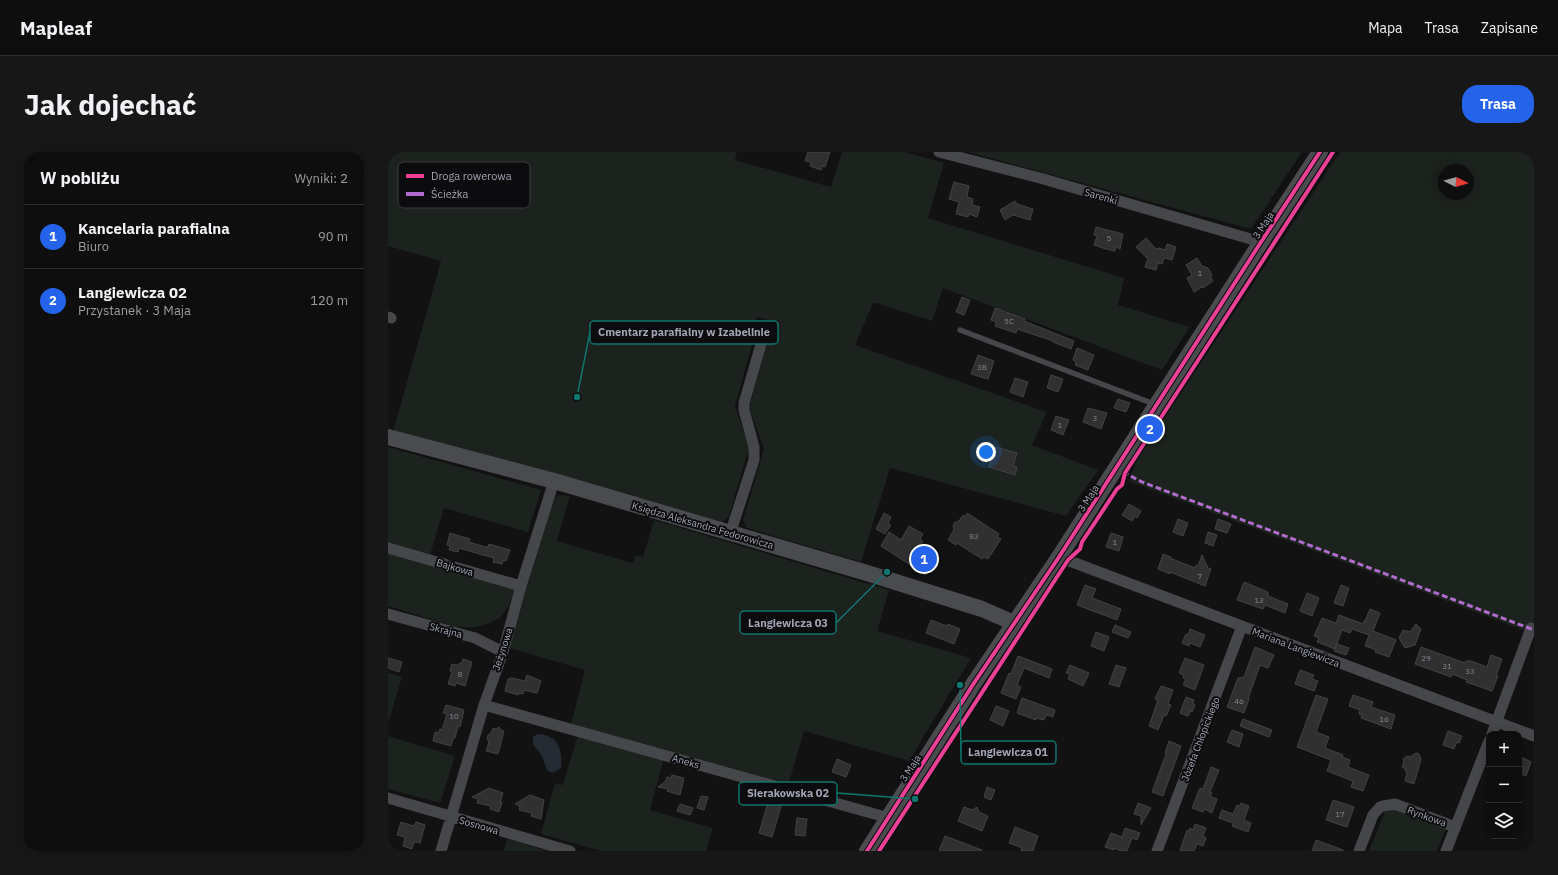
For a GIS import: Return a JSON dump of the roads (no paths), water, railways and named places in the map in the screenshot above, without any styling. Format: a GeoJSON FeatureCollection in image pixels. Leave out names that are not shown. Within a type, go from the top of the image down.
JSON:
{"type":"FeatureCollection","features":[{"type":"Feature","properties":{"kind":"street","name":"Sarenki"},"geometry":{"type":"LineString","coordinates":[[939,152],[1040,178],[1261,242]]}},
{"type":"Feature","properties":{"kind":"street","name":"3 Maja"},"geometry":{"type":"LineString","coordinates":[[868,851],[1320,152]]}},
{"type":"Feature","properties":{"kind":"street"},"geometry":{"type":"LineString","coordinates":[[730,534],[754,460],[754,447],[744,410],[744,403],[764,334]]}},
{"type":"Feature","properties":{"kind":"street","name":"Księdza Aleksandra Fedorowicza"},"geometry":{"type":"LineString","coordinates":[[388,437],[554,481],[730,534],[867,573],[982,609],[1014,624]]}},
{"type":"Feature","properties":{"kind":"street","name":"Jeżynowa"},"geometry":{"type":"LineString","coordinates":[[441,851],[484,705],[503,652],[521,586],[554,481]]}},
{"type":"Feature","properties":{"kind":"street","name":"Bajkowa"},"geometry":{"type":"LineString","coordinates":[[388,548],[521,586]]}},
{"type":"Feature","properties":{"kind":"street","name":"Mariana Langiewicza"},"geometry":{"type":"LineString","coordinates":[[1059,557],[1534,736]]}},
{"type":"Feature","properties":{"kind":"street","name":"Skrajna"},"geometry":{"type":"LineString","coordinates":[[388,614],[475,638],[503,652]]}},
{"type":"Feature","properties":{"kind":"street","name":"Józefa Chłopickiego"},"geometry":{"type":"LineString","coordinates":[[1157,851],[1242,626]]}},
{"type":"Feature","properties":{"kind":"street"},"geometry":{"type":"LineString","coordinates":[[1493,731],[1531,628]]}},
{"type":"Feature","properties":{"kind":"street","name":"Aneks"},"geometry":{"type":"LineString","coordinates":[[484,705],[889,818]]}},
{"type":"Feature","properties":{"kind":"street","name":"Rynkowa"},"geometry":{"type":"LineString","coordinates":[[1359,851],[1373,815],[1380,807],[1387,805],[1395,804],[1455,827],[1486,749]]}},
{"type":"Feature","properties":{"kind":"street","name":"Sosnowa"},"geometry":{"type":"LineString","coordinates":[[388,798],[570,851]]}},
{"type":"Feature","properties":{"kind":"street"},"geometry":{"type":"LineString","coordinates":[[1446,851],[1455,827]]}},
{"type":"Feature","properties":{"kind":"lane"},"geometry":{"type":"LineString","coordinates":[[960,330],[1156,405]]}},
{"type":"Feature","properties":{"kind":"place","name":"Cmentarz parafialny w Izabelinie"},"geometry":{"type":"Point","coordinates":[577,397]}},
{"type":"Feature","properties":{"kind":"place","name":"Langiewicza 02"},"geometry":{"type":"Point","coordinates":[1150,429]}},
{"type":"Feature","properties":{"kind":"place","name":"Kancelaria parafialna"},"geometry":{"type":"Point","coordinates":[924,559]}},
{"type":"Feature","properties":{"kind":"place","name":"Langiewicza 03"},"geometry":{"type":"Point","coordinates":[887,572]}},
{"type":"Feature","properties":{"kind":"place","name":"Langiewicza 01"},"geometry":{"type":"Point","coordinates":[960,685]}},
{"type":"Feature","properties":{"kind":"place","name":"Sierakowska 02"},"geometry":{"type":"Point","coordinates":[915,799]}}]}
